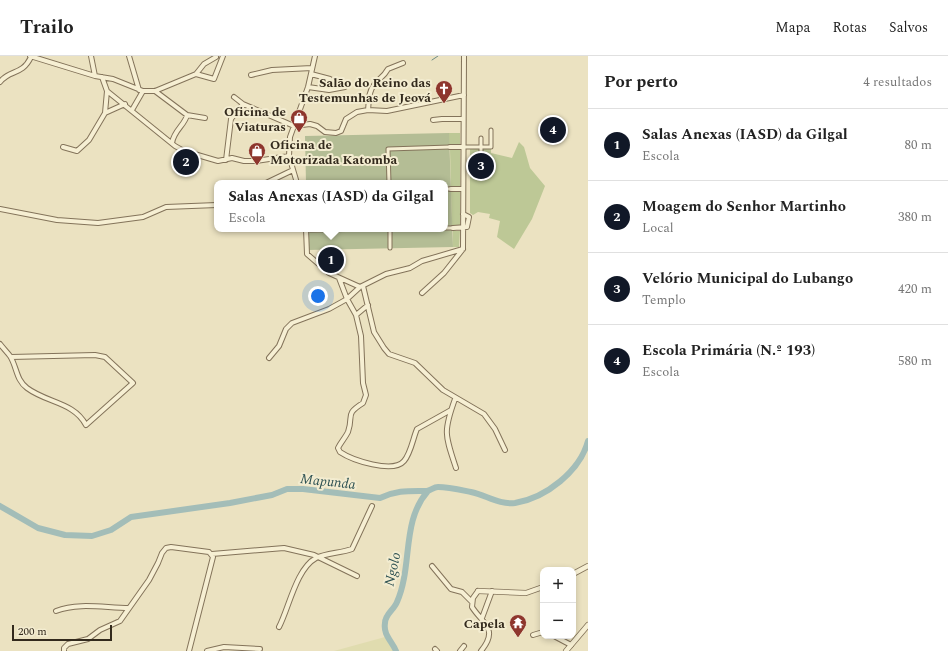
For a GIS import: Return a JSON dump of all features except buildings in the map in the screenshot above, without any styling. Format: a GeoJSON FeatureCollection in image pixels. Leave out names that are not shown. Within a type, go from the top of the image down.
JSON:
{"type":"FeatureCollection","features":[{"type":"Feature","properties":{"kind":"street"},"geometry":{"type":"LineString","coordinates":[[0,82],[8,76],[23,69],[31,56],[102,77],[141,91],[155,92],[196,74],[204,64],[216,57]]}},
{"type":"Feature","properties":{"kind":"street"},"geometry":{"type":"LineString","coordinates":[[90,56],[95,76]]}},
{"type":"Feature","properties":{"kind":"street"},"geometry":{"type":"LineString","coordinates":[[128,56],[141,91],[132,110]]}},
{"type":"Feature","properties":{"kind":"street"},"geometry":{"type":"LineString","coordinates":[[196,74],[214,79],[223,56]]}},
{"type":"Feature","properties":{"kind":"street"},"geometry":{"type":"LineString","coordinates":[[296,180],[288,156],[290,137],[308,87],[315,56]]}},
{"type":"Feature","properties":{"kind":"street"},"geometry":{"type":"LineString","coordinates":[[422,293],[444,273],[463,249],[464,56]]}},
{"type":"Feature","properties":{"kind":"street"},"geometry":{"type":"LineString","coordinates":[[368,110],[370,94],[374,85],[384,77],[388,69],[403,63]]}},
{"type":"Feature","properties":{"kind":"street"},"geometry":{"type":"LineString","coordinates":[[251,75],[272,70],[312,68]]}},
{"type":"Feature","properties":{"kind":"street"},"geometry":{"type":"LineString","coordinates":[[311,74],[330,79]]}},
{"type":"Feature","properties":{"kind":"street"},"geometry":{"type":"LineString","coordinates":[[63,147],[76,151],[82,147],[89,140],[105,113],[107,91],[102,77]]}},
{"type":"Feature","properties":{"kind":"street"},"geometry":{"type":"LineString","coordinates":[[308,87],[330,90],[345,87]]}},
{"type":"Feature","properties":{"kind":"street"},"geometry":{"type":"LineString","coordinates":[[107,91],[178,148],[218,161],[232,158],[244,161],[256,161],[288,156]]}},
{"type":"Feature","properties":{"kind":"street"},"geometry":{"type":"LineString","coordinates":[[155,92],[187,115],[205,118]]}},
{"type":"Feature","properties":{"kind":"street"},"geometry":{"type":"LineString","coordinates":[[234,96],[243,104],[294,126],[310,124],[317,126],[325,132],[336,133],[341,131],[350,115],[368,110],[387,111],[464,95]]}},
{"type":"Feature","properties":{"kind":"street"},"geometry":{"type":"LineString","coordinates":[[105,113],[125,104]]}},
{"type":"Feature","properties":{"kind":"street"},"geometry":{"type":"LineString","coordinates":[[226,160],[231,119],[243,104]]}},
{"type":"Feature","properties":{"kind":"street"},"geometry":{"type":"LineString","coordinates":[[172,143],[173,135],[186,119],[187,115]]}},
{"type":"Feature","properties":{"kind":"street"},"geometry":{"type":"LineString","coordinates":[[432,120],[463,119]]}},
{"type":"Feature","properties":{"kind":"street"},"geometry":{"type":"LineString","coordinates":[[389,180],[388,149],[450,147],[491,148],[491,130]]}},
{"type":"Feature","properties":{"kind":"street"},"geometry":{"type":"LineString","coordinates":[[481,138],[481,163]]}},
{"type":"Feature","properties":{"kind":"street"},"geometry":{"type":"LineString","coordinates":[[272,180],[293,170]]}},
{"type":"Feature","properties":{"kind":"street"},"geometry":{"type":"LineString","coordinates":[[451,189],[463,189]]}},
{"type":"Feature","properties":{"kind":"street"},"geometry":{"type":"LineString","coordinates":[[0,209],[57,220],[98,222],[143,217],[166,207],[214,205]]}},
{"type":"Feature","properties":{"kind":"street"},"geometry":{"type":"LineString","coordinates":[[448,228],[467,227],[470,218],[468,215],[462,214]]}},
{"type":"Feature","properties":{"kind":"street"},"geometry":{"type":"LineString","coordinates":[[308,232],[308,254],[329,273],[361,286],[378,340],[389,354],[415,364],[434,384],[455,398],[484,414],[495,429],[505,450]]}},
{"type":"Feature","properties":{"kind":"street"},"geometry":{"type":"LineString","coordinates":[[390,232],[390,248]]}},
{"type":"Feature","properties":{"kind":"street"},"geometry":{"type":"LineString","coordinates":[[269,358],[279,346],[286,329],[292,323],[329,309],[347,299],[361,286],[386,274],[463,249]]}},
{"type":"Feature","properties":{"kind":"street"},"geometry":{"type":"LineString","coordinates":[[339,278],[347,299],[356,315],[361,336],[365,400],[351,412],[348,432],[338,448],[340,452],[368,463],[390,466],[399,465],[407,457],[417,429],[451,410]]}},
{"type":"Feature","properties":{"kind":"street"},"geometry":{"type":"LineString","coordinates":[[356,315],[368,305]]}},
{"type":"Feature","properties":{"kind":"street"},"geometry":{"type":"LineString","coordinates":[[0,344],[11,357],[18,378],[26,388],[37,395],[74,410],[82,416],[86,425],[133,384],[105,357],[95,355],[11,357]]}},
{"type":"Feature","properties":{"kind":"street"},"geometry":{"type":"LineString","coordinates":[[455,398],[446,431],[446,438],[456,468]]}},
{"type":"Feature","properties":{"kind":"street"},"geometry":{"type":"LineString","coordinates":[[280,627],[300,577],[312,562],[319,557],[352,549],[372,506]]}},
{"type":"Feature","properties":{"kind":"street"},"geometry":{"type":"LineString","coordinates":[[64,651],[64,648],[68,644],[88,639],[100,630],[120,621],[149,580],[166,548],[171,547],[199,550],[212,554],[284,548],[319,557],[357,576]]}},
{"type":"Feature","properties":{"kind":"street"},"geometry":{"type":"LineString","coordinates":[[189,651],[200,611],[212,554]]}},
{"type":"Feature","properties":{"kind":"street"},"geometry":{"type":"LineString","coordinates":[[432,566],[451,589],[462,592],[472,602],[475,610],[490,631],[490,636],[481,651]]}},
{"type":"Feature","properties":{"kind":"street"},"geometry":{"type":"LineString","coordinates":[[576,572],[588,566]]}},
{"type":"Feature","properties":{"kind":"street"},"geometry":{"type":"LineString","coordinates":[[472,602],[478,591],[526,593],[540,588]]}},
{"type":"Feature","properties":{"kind":"street"},"geometry":{"type":"LineString","coordinates":[[482,618],[492,591]]}},
{"type":"Feature","properties":{"kind":"street"},"geometry":{"type":"LineString","coordinates":[[56,611],[67,607],[79,606],[129,608]]}},
{"type":"Feature","properties":{"kind":"street"},"geometry":{"type":"LineString","coordinates":[[566,651],[588,625]]}},
{"type":"Feature","properties":{"kind":"street"},"geometry":{"type":"LineString","coordinates":[[533,635],[540,633]]}},
{"type":"Feature","properties":{"kind":"street"},"geometry":{"type":"LineString","coordinates":[[560,639],[571,645]]}},
{"type":"Feature","properties":{"kind":"street"},"geometry":{"type":"LineString","coordinates":[[460,651],[464,646]]}},
{"type":"Feature","properties":{"kind":"street"},"geometry":{"type":"LineString","coordinates":[[207,651],[224,647],[260,649]]}},
{"type":"Feature","properties":{"kind":"shaded area"},"geometry":{"type":"Polygon","coordinates":[[[385,637],[394,651],[334,651],[385,637]]]}},
{"type":"Feature","properties":{"kind":"green space"},"geometry":{"type":"Polygon","coordinates":[[[449,133],[460,133],[460,145],[449,145],[449,133]]]}},
{"type":"Feature","properties":{"kind":"green space"},"geometry":{"type":"Polygon","coordinates":[[[449,133],[453,247],[308,250],[307,232],[448,232],[448,180],[306,180],[305,136],[449,133]]]}},
{"type":"Feature","properties":{"kind":"green space"},"geometry":{"type":"Polygon","coordinates":[[[519,142],[524,147],[530,168],[545,186],[532,219],[514,249],[497,237],[500,221],[489,218],[490,214],[478,212],[473,215],[470,213],[470,149],[491,149],[491,153],[512,158],[519,142]]]}},
{"type":"Feature","properties":{"kind":"green space"},"geometry":{"type":"Polygon","coordinates":[[[450,150],[460,150],[460,186],[451,186],[450,150]]]}},
{"type":"Feature","properties":{"kind":"green space"},"geometry":{"type":"Polygon","coordinates":[[[460,191],[460,225],[452,225],[451,192],[460,191]]]}},
{"type":"Feature","properties":{"kind":"green space"},"geometry":{"type":"Polygon","coordinates":[[[453,231],[460,231],[459,247],[453,247],[453,231]]]}},
{"type":"Feature","properties":{"kind":"waterway"},"geometry":{"type":"LineString","coordinates":[[432,60],[438,56]]}},
{"type":"Feature","properties":{"kind":"waterway","name":"Mapunda"},"geometry":{"type":"LineString","coordinates":[[0,506],[38,528],[65,535],[92,536],[111,530],[131,517],[230,503],[272,495],[287,489],[303,489],[380,498],[397,492],[427,491],[435,487],[442,487],[477,493],[503,503],[515,503],[538,495],[550,489],[560,481],[578,463],[588,441]]}},
{"type":"Feature","properties":{"kind":"waterway","name":"Ngolo"},"geometry":{"type":"LineString","coordinates":[[396,651],[385,631],[385,620],[396,605],[402,588],[414,516],[428,491]]}},
{"type":"Feature","properties":{"kind":"place","name":"Salão do Reino das Testemunhas de Jeová"},"geometry":{"type":"Point","coordinates":[444,104]}},
{"type":"Feature","properties":{"kind":"place","name":"Escola Primária (N.º 193)"},"geometry":{"type":"Point","coordinates":[553,130]}},
{"type":"Feature","properties":{"kind":"place","name":"Oficina de Viaturas"},"geometry":{"type":"Point","coordinates":[299,133]}},
{"type":"Feature","properties":{"kind":"place","name":"Moagem do Senhor Martinho"},"geometry":{"type":"Point","coordinates":[186,162]}},
{"type":"Feature","properties":{"kind":"place","name":"Oficina de Motorizada Katomba"},"geometry":{"type":"Point","coordinates":[257,166]}},
{"type":"Feature","properties":{"kind":"place","name":"Velório Municipal do Lubango"},"geometry":{"type":"Point","coordinates":[481,166]}},
{"type":"Feature","properties":{"kind":"place","name":"Salas Anexas (IASD) da Gilgal"},"geometry":{"type":"Point","coordinates":[331,260]}},
{"type":"Feature","properties":{"kind":"place","name":"Capela"},"geometry":{"type":"Point","coordinates":[518,638]}}]}
